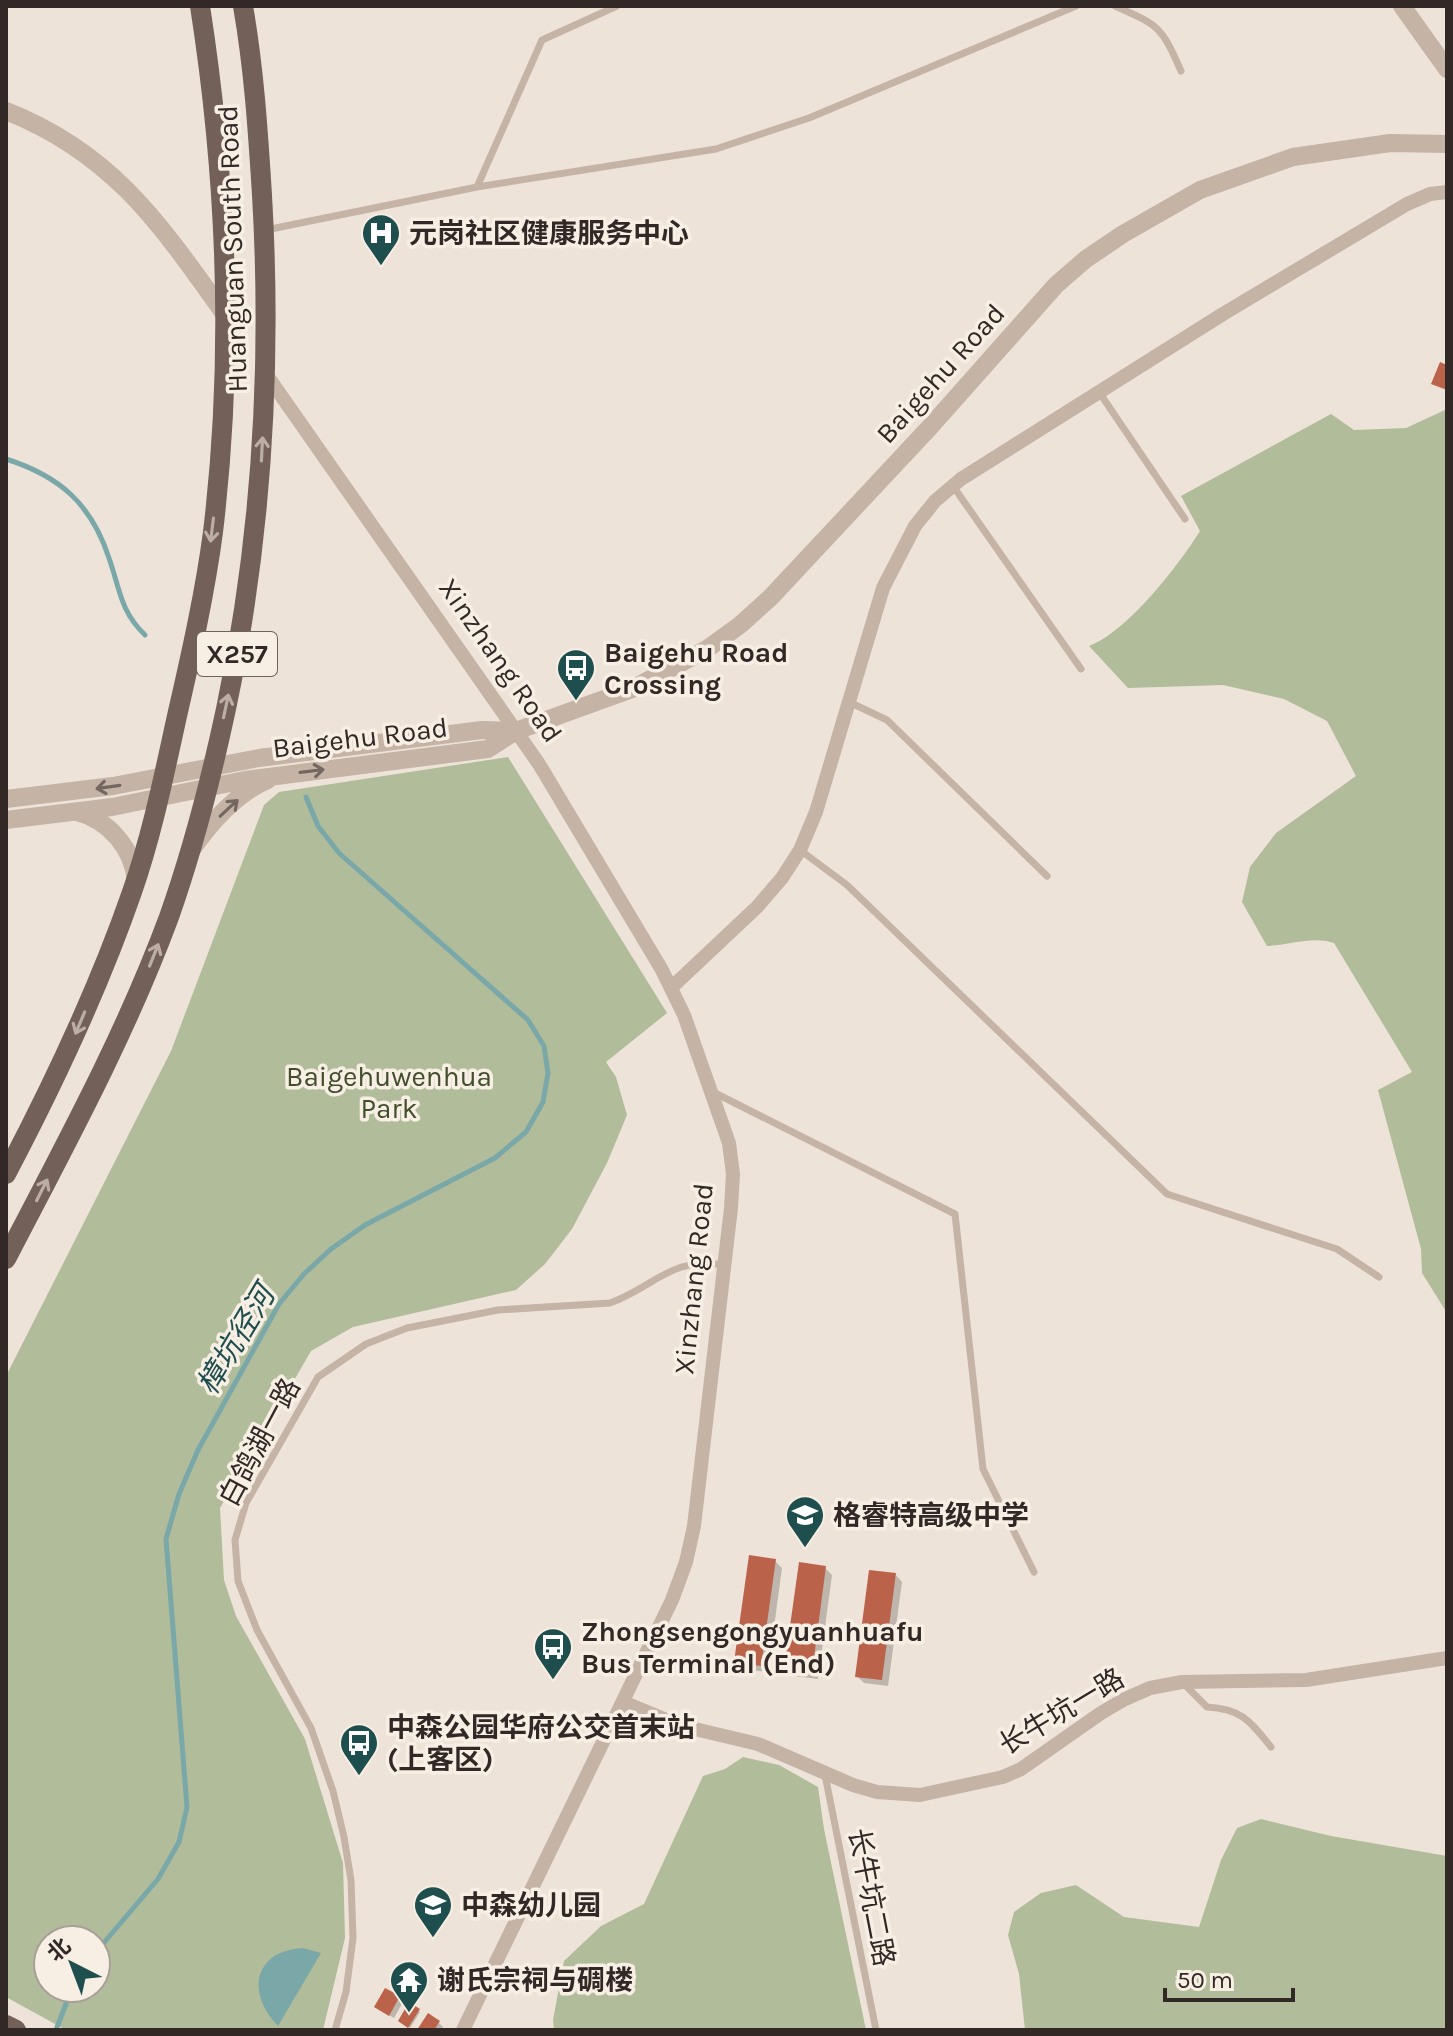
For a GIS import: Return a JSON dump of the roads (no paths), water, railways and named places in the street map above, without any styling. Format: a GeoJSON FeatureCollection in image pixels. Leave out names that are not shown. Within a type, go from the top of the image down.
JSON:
{"type":"FeatureCollection","features":[{"type":"Feature","properties":{"kind":"main road","name":"Huanguan South Road"},"geometry":{"type":"LineString","coordinates":[[6,1174],[79,1027],[136,881],[163,777],[212,536],[223,421],[225,315],[217,138],[200,6]]}},
{"type":"Feature","properties":{"kind":"main road","name":"Huanguan South Road"},"geometry":{"type":"LineString","coordinates":[[6,1259],[97,1083],[170,913],[207,788],[238,647],[253,553],[262,465],[267,305],[258,120],[243,6]]}},
{"type":"Feature","properties":{"kind":"main road"},"geometry":{"type":"LineString","coordinates":[[6,2025],[16,2030]]}},
{"type":"Feature","properties":{"kind":"street"},"geometry":{"type":"LineString","coordinates":[[1402,6],[1447,69]]}},
{"type":"Feature","properties":{"kind":"street"},"geometry":{"type":"LineString","coordinates":[[6,111],[50,130],[118,179],[164,231],[225,315]]}},
{"type":"Feature","properties":{"kind":"street","name":"Baigehu Road"},"geometry":{"type":"LineString","coordinates":[[6,820],[74,812],[280,775],[488,749],[516,731],[632,689],[707,649],[770,598],[930,427],[1056,285],[1086,259],[1123,234],[1200,190],[1293,157],[1390,143],[1447,144]]}},
{"type":"Feature","properties":{"kind":"street"},"geometry":{"type":"LineString","coordinates":[[672,987],[757,907],[782,878],[800,850],[816,812],[883,588],[915,526],[935,501],[953,486],[1223,314],[1407,204],[1430,194],[1447,192]]}},
{"type":"Feature","properties":{"kind":"street","name":"Xinzhang Road"},"geometry":{"type":"LineString","coordinates":[[266,374],[539,764],[672,987],[729,1143],[733,1174],[725,1265],[689,1550],[672,1600],[463,2030]]}},
{"type":"Feature","properties":{"kind":"street","name":"Baigehu Road"},"geometry":{"type":"LineString","coordinates":[[6,799],[113,786],[259,758],[482,730],[516,731]]}},
{"type":"Feature","properties":{"kind":"street"},"geometry":{"type":"LineString","coordinates":[[189,854],[213,823],[235,802],[262,782],[280,775]]}},
{"type":"Feature","properties":{"kind":"street"},"geometry":{"type":"LineString","coordinates":[[74,812],[94,819],[115,835],[131,857],[136,881]]}},
{"type":"Feature","properties":{"kind":"street","name":"长牛坑一路"},"geometry":{"type":"LineString","coordinates":[[623,1702],[678,1725],[758,1744],[853,1785],[897,1795],[940,1792],[1021,1769],[1125,1699],[1150,1688],[1182,1682],[1306,1680],[1447,1658]]}},
{"type":"Feature","properties":{"kind":"lane"},"geometry":{"type":"LineString","coordinates":[[477,187],[542,40],[617,6]]}},
{"type":"Feature","properties":{"kind":"lane"},"geometry":{"type":"LineString","coordinates":[[264,230],[477,187],[716,149],[809,118],[1076,6]]}},
{"type":"Feature","properties":{"kind":"lane"},"geometry":{"type":"LineString","coordinates":[[1115,6],[1149,21],[1164,33],[1181,71]]}},
{"type":"Feature","properties":{"kind":"lane"},"geometry":{"type":"LineString","coordinates":[[1099,392],[1185,519]]}},
{"type":"Feature","properties":{"kind":"lane"},"geometry":{"type":"LineString","coordinates":[[953,486],[1081,669]]}},
{"type":"Feature","properties":{"kind":"lane"},"geometry":{"type":"LineString","coordinates":[[849,702],[887,720],[1047,876]]}},
{"type":"Feature","properties":{"kind":"lane"},"geometry":{"type":"LineString","coordinates":[[800,850],[847,885],[1167,1194],[1337,1249],[1379,1277]]}},
{"type":"Feature","properties":{"kind":"lane"},"geometry":{"type":"LineString","coordinates":[[711,1091],[955,1214],[983,1469],[1034,1572]]}},
{"type":"Feature","properties":{"kind":"lane","name":"白鸽湖一路"},"geometry":{"type":"LineString","coordinates":[[335,2030],[346,1992],[353,1938],[351,1880],[344,1837],[333,1791],[311,1728],[257,1630],[238,1581],[235,1540],[246,1503],[318,1377],[366,1344],[407,1328],[498,1310],[610,1303],[689,1263],[704,1261],[725,1265]]}},
{"type":"Feature","properties":{"kind":"lane"},"geometry":{"type":"LineString","coordinates":[[1182,1682],[1207,1707],[1227,1708],[1253,1723],[1271,1747]]}},
{"type":"Feature","properties":{"kind":"lane","name":"长牛坑二路"},"geometry":{"type":"LineString","coordinates":[[825,1773],[876,2030]]}},
{"type":"Feature","properties":{"kind":"water"},"geometry":{"type":"Polygon","coordinates":[[[303,1948],[321,1953],[278,2026],[261,2000],[260,1976],[265,1965],[274,1957],[303,1948]]]}},
{"type":"Feature","properties":{"kind":"waterway","name":"樟坑径河"},"geometry":{"type":"LineString","coordinates":[[6,459],[57,483],[82,507],[102,539],[130,617],[145,635]]}},
{"type":"Feature","properties":{"kind":"waterway","name":"樟坑径河"},"geometry":{"type":"LineString","coordinates":[[112,1933],[158,1879],[179,1842],[187,1807],[166,1539],[179,1494],[198,1450],[279,1304],[304,1274],[331,1249],[365,1225],[495,1158],[526,1132],[543,1102],[548,1073],[544,1046],[528,1020],[339,853],[318,826],[306,797]]}},
{"type":"Feature","properties":{"kind":"waterway","name":"樟坑径河"},"geometry":{"type":"LineString","coordinates":[[56,2030],[66,2004]]}},
{"type":"Feature","properties":{"kind":"place","name":"元岗社区健康服务中心"},"geometry":{"type":"Point","coordinates":[381,267]}},
{"type":"Feature","properties":{"kind":"place","name":"Baigehu Road Crossing"},"geometry":{"type":"Point","coordinates":[576,702]}},
{"type":"Feature","properties":{"kind":"place","name":"格睿特高级中学"},"geometry":{"type":"Point","coordinates":[805,1549]}},
{"type":"Feature","properties":{"kind":"place","name":"Zhongsengongyuanhuafu Bus Terminal (End)"},"geometry":{"type":"Point","coordinates":[553,1681]}},
{"type":"Feature","properties":{"kind":"place","name":"中森公园华府公交首末站 (上客区)"},"geometry":{"type":"Point","coordinates":[359,1777]}},
{"type":"Feature","properties":{"kind":"place","name":"中森幼儿园"},"geometry":{"type":"Point","coordinates":[433,1939]}},
{"type":"Feature","properties":{"kind":"place","name":"谢氏宗祠与碉楼"},"geometry":{"type":"Point","coordinates":[409,2014]}},
{"type":"Feature","properties":{"kind":"park label","name":"Baigehuwenhua Park"},"geometry":{"type":"Point","coordinates":[389,1092]}}]}
